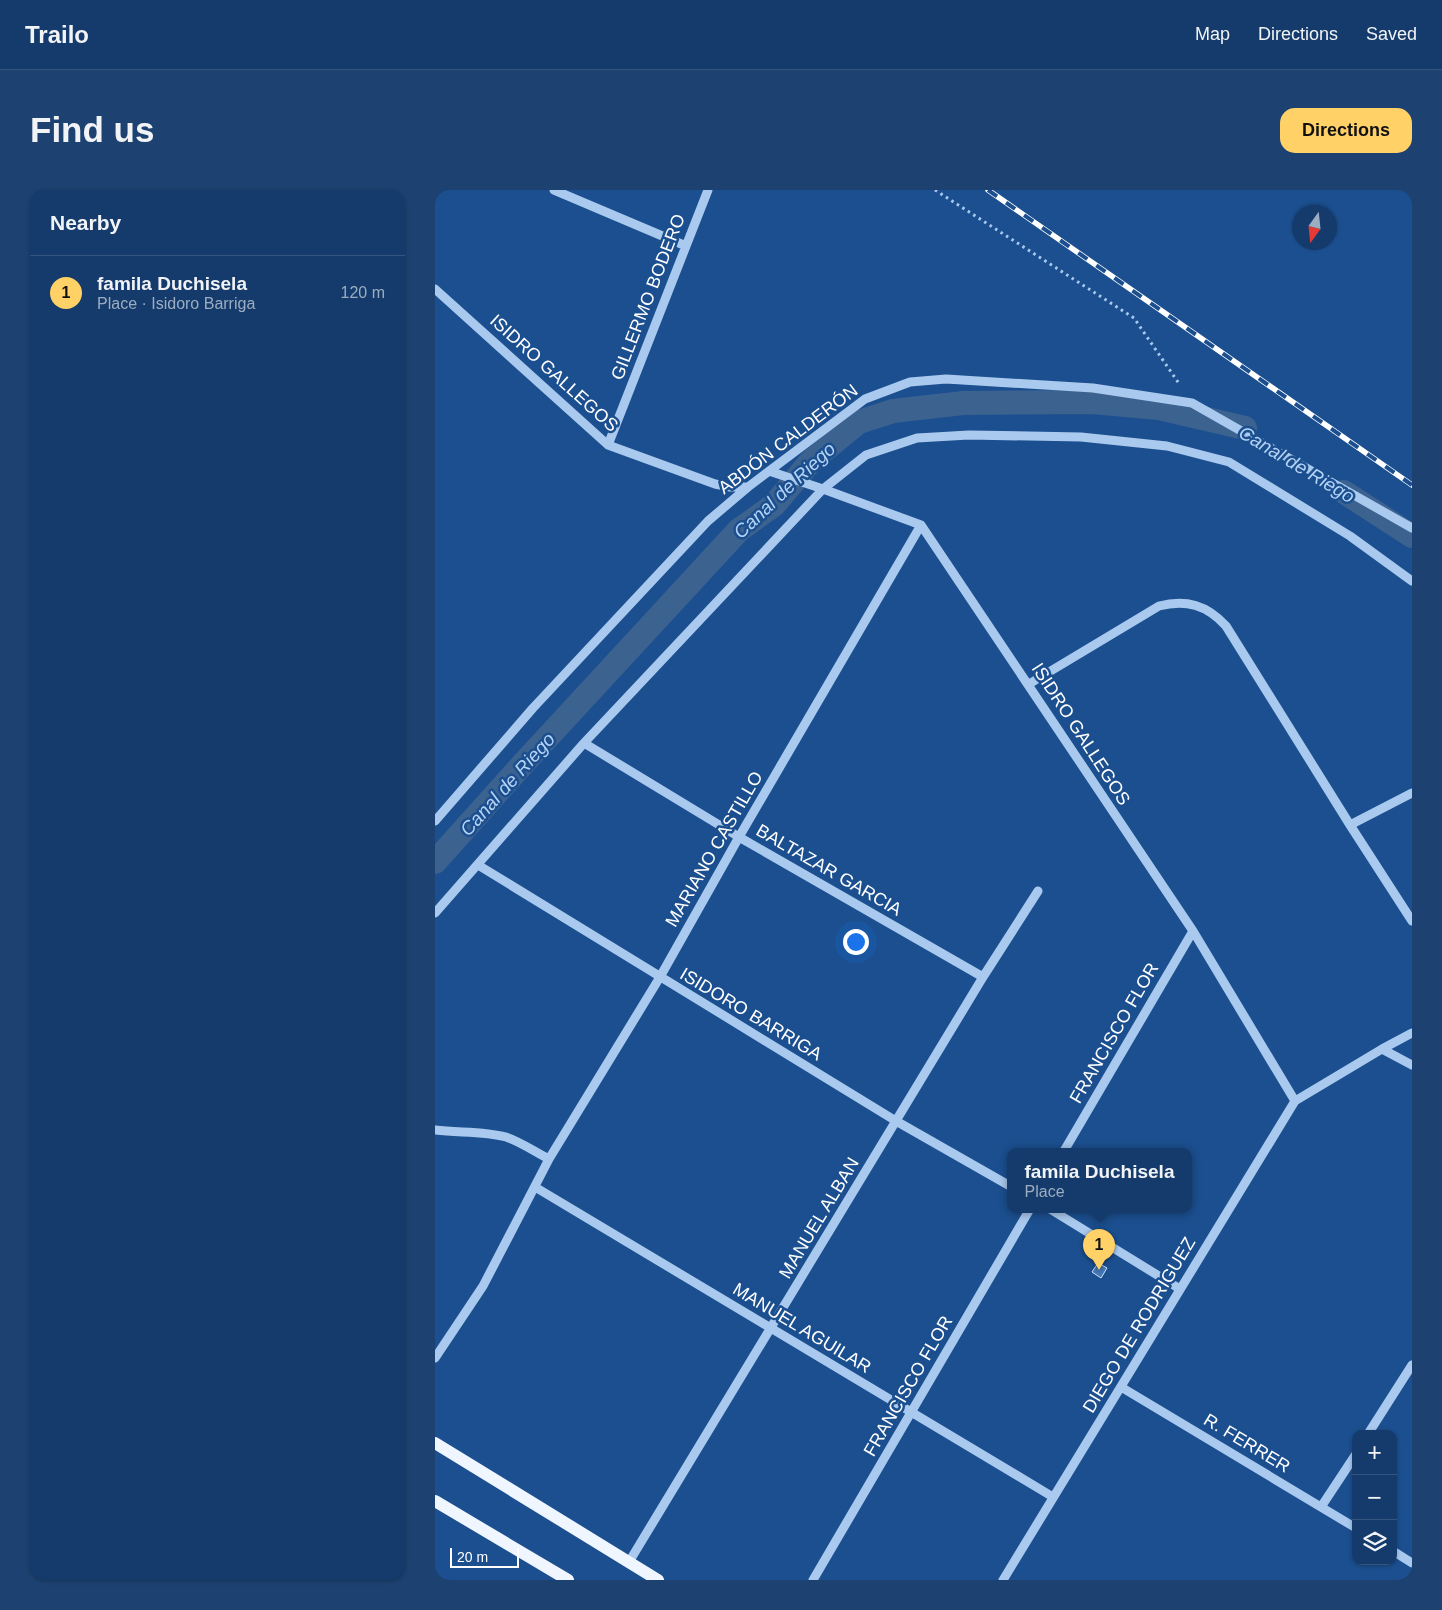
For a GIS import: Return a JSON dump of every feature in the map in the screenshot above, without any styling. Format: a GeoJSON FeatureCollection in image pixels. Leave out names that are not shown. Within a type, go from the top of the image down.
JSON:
{"type":"FeatureCollection","features":[{"type":"Feature","properties":{"kind":"main road"},"geometry":{"type":"LineString","coordinates":[[435,1444],[658,1580]]}},
{"type":"Feature","properties":{"kind":"main road"},"geometry":{"type":"LineString","coordinates":[[435,1501],[568,1580]]}},
{"type":"Feature","properties":{"kind":"street"},"geometry":{"type":"LineString","coordinates":[[554,190],[686,246]]}},
{"type":"Feature","properties":{"kind":"street","name":"GILLERMO BODERO"},"geometry":{"type":"LineString","coordinates":[[608,444],[708,190]]}},
{"type":"Feature","properties":{"kind":"street","name":"ISIDRO GALLEGOS"},"geometry":{"type":"LineString","coordinates":[[435,288],[608,444],[715,484],[730,487],[748,486]]}},
{"type":"Feature","properties":{"kind":"street","name":"ABDÓN CALDERÓN"},"geometry":{"type":"LineString","coordinates":[[435,821],[533,708],[708,521],[748,486],[772,472],[865,399],[910,382],[946,379],[1093,388],[1192,402],[1412,528]]}},
{"type":"Feature","properties":{"kind":"street"},"geometry":{"type":"LineString","coordinates":[[435,913],[584,743],[823,489],[866,455],[917,438],[969,435],[1081,437],[1167,446],[1229,462],[1350,536],[1412,581]]}},
{"type":"Feature","properties":{"kind":"street"},"geometry":{"type":"LineString","coordinates":[[772,472],[921,525]]}},
{"type":"Feature","properties":{"kind":"street","name":"ISIDRO GALLEGOS"},"geometry":{"type":"LineString","coordinates":[[921,525],[1193,932],[1295,1101]]}},
{"type":"Feature","properties":{"kind":"street","name":"MARIANO CASTILLO"},"geometry":{"type":"LineString","coordinates":[[435,1358],[483,1286],[549,1160],[660,977],[739,837],[921,525]]}},
{"type":"Feature","properties":{"kind":"street"},"geometry":{"type":"LineString","coordinates":[[1029,684],[1159,606],[1184,602],[1197,605],[1218,617],[1226,626],[1412,921]]}},
{"type":"Feature","properties":{"kind":"street","name":"BALTAZAR GARCIA"},"geometry":{"type":"LineString","coordinates":[[584,743],[739,837],[983,977]]}},
{"type":"Feature","properties":{"kind":"street"},"geometry":{"type":"LineString","coordinates":[[1350,825],[1412,793]]}},
{"type":"Feature","properties":{"kind":"street","name":"ISIDORO BARRIGA"},"geometry":{"type":"LineString","coordinates":[[478,865],[897,1121],[1007,1184]]}},
{"type":"Feature","properties":{"kind":"street","name":"MANUEL ALBAN"},"geometry":{"type":"LineString","coordinates":[[629,1562],[983,977],[1038,891]]}},
{"type":"Feature","properties":{"kind":"street","name":"FRANCISCO FLOR"},"geometry":{"type":"LineString","coordinates":[[1066,1148],[1193,932]]}},
{"type":"Feature","properties":{"kind":"street","name":"DIEGO DE RODRIGUEZ"},"geometry":{"type":"LineString","coordinates":[[1003,1580],[1295,1101],[1412,1033]]}},
{"type":"Feature","properties":{"kind":"street"},"geometry":{"type":"LineString","coordinates":[[1382,1049],[1412,1065]]}},
{"type":"Feature","properties":{"kind":"street"},"geometry":{"type":"LineString","coordinates":[[435,1130],[459,1133],[485,1133],[508,1138],[549,1160]]}},
{"type":"Feature","properties":{"kind":"street","name":"MANUEL AGUILAR"},"geometry":{"type":"LineString","coordinates":[[535,1188],[1053,1497]]}},
{"type":"Feature","properties":{"kind":"street","name":"FRANCISCO FLOR"},"geometry":{"type":"LineString","coordinates":[[813,1580],[1029,1213]]}},
{"type":"Feature","properties":{"kind":"street"},"geometry":{"type":"LineString","coordinates":[[1056,1213],[1180,1289]]}},
{"type":"Feature","properties":{"kind":"street"},"geometry":{"type":"LineString","coordinates":[[1371,1430],[1412,1365]]}},
{"type":"Feature","properties":{"kind":"street","name":"R. FERRER"},"geometry":{"type":"LineString","coordinates":[[1121,1386],[1352,1526]]}},
{"type":"Feature","properties":{"kind":"street"},"geometry":{"type":"LineString","coordinates":[[1321,1507],[1352,1460]]}},
{"type":"Feature","properties":{"kind":"street"},"geometry":{"type":"LineString","coordinates":[[1397,1554],[1412,1563]]}},
{"type":"Feature","properties":{"kind":"path"},"geometry":{"type":"LineString","coordinates":[[935,190],[1134,318],[1192,402]]}},
{"type":"Feature","properties":{"kind":"building"},"geometry":{"type":"Polygon","coordinates":[[[1098,1263],[1107,1268],[1101,1278],[1092,1272],[1098,1263]]]}},
{"type":"Feature","properties":{"kind":"waterway","name":"Canal de Riego"},"geometry":{"type":"LineString","coordinates":[[435,862],[739,530],[774,505],[811,461],[859,422],[893,411],[963,403],[1092,402],[1159,408],[1245,428]]}},
{"type":"Feature","properties":{"kind":"waterway","name":"Canal de Riego"},"geometry":{"type":"LineString","coordinates":[[1344,492],[1412,536]]}},
{"type":"Feature","properties":{"kind":"railway"},"geometry":{"type":"LineString","coordinates":[[988,190],[1412,485]]}},
{"type":"Feature","properties":{"kind":"place","name":"famila Duchisela"},"geometry":{"type":"Point","coordinates":[1099,1270]}}]}
